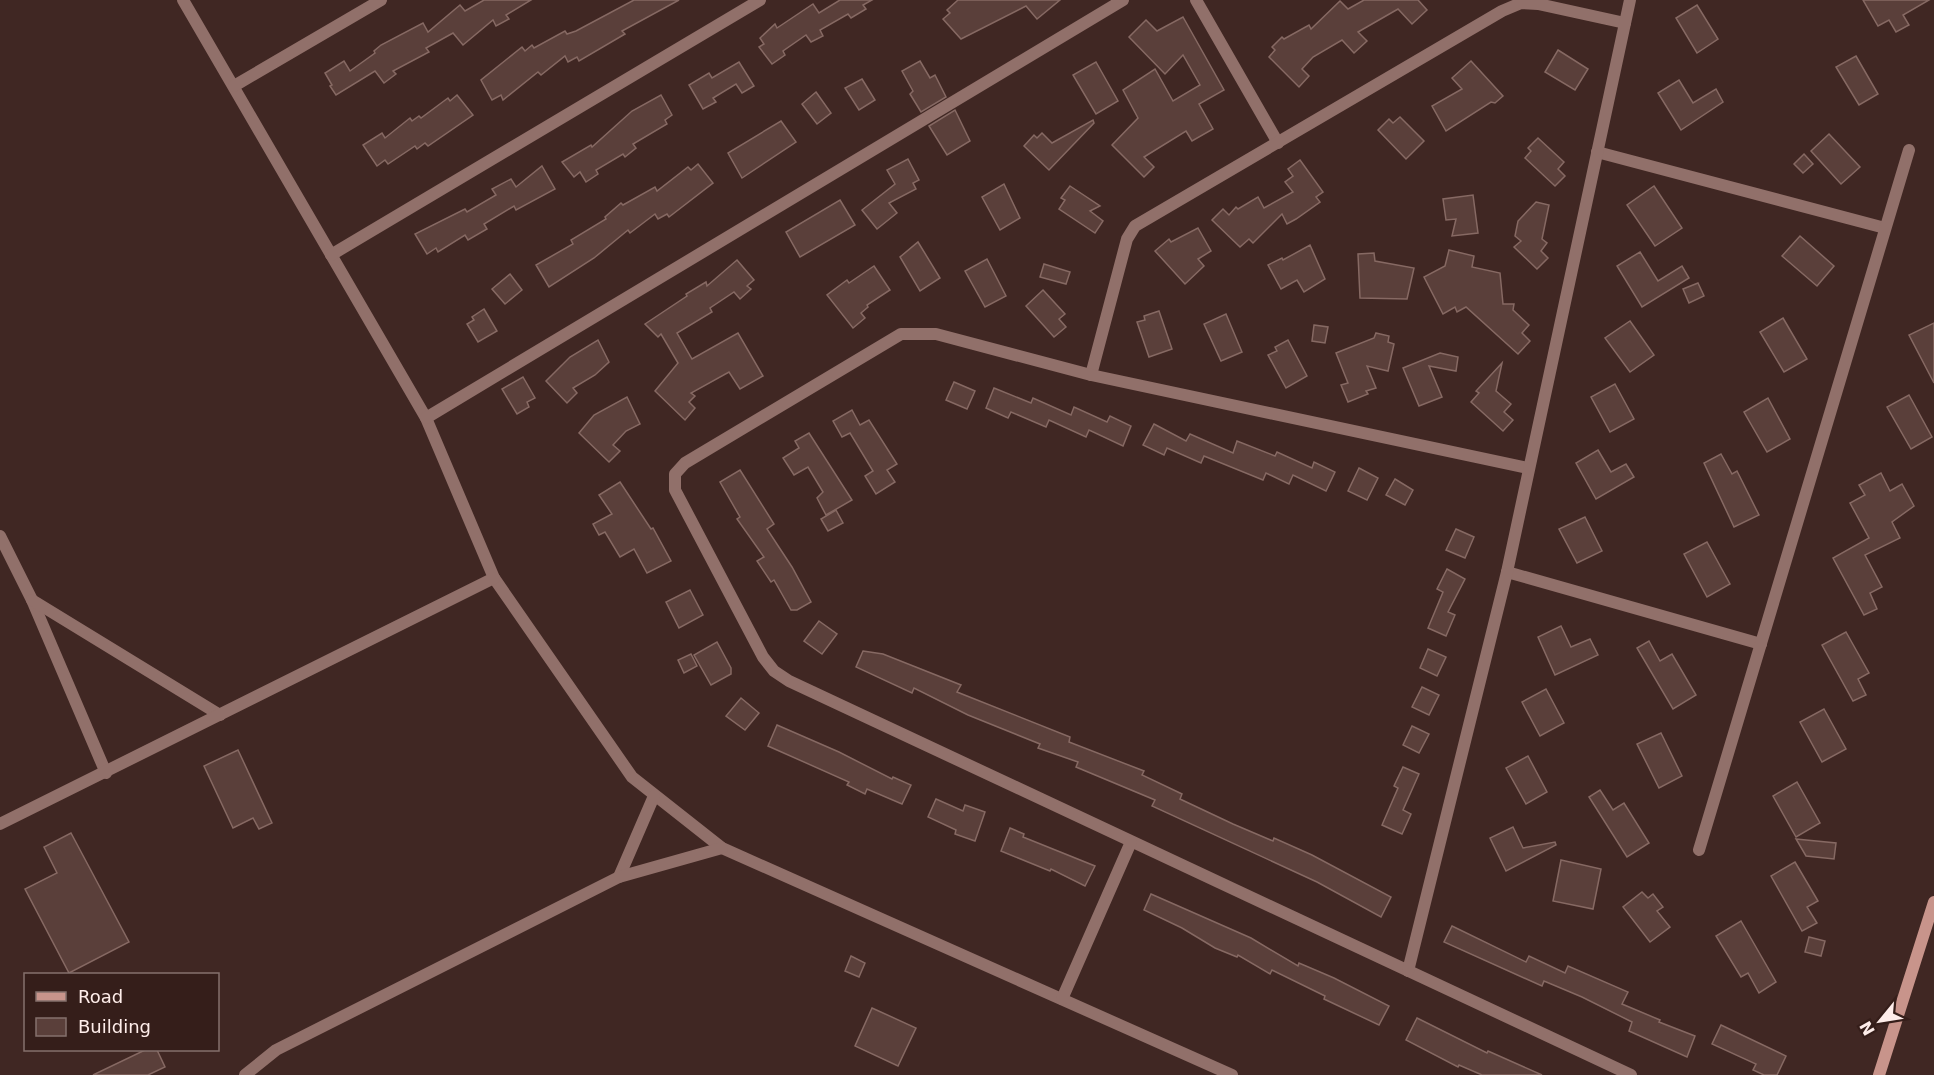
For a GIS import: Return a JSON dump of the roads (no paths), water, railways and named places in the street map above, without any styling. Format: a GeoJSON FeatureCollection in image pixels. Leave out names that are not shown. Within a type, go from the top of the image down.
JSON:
{"type":"FeatureCollection","features":[{"type":"Feature","properties":{"kind":"main road"},"geometry":{"type":"LineString","coordinates":[[1879,1075],[1934,902]]}},
{"type":"Feature","properties":{"kind":"street"},"geometry":{"type":"LineString","coordinates":[[183,0],[426,418],[494,578],[632,777],[722,848],[1232,1075]]}},
{"type":"Feature","properties":{"kind":"street"},"geometry":{"type":"LineString","coordinates":[[234,86],[381,0]]}},
{"type":"Feature","properties":{"kind":"street"},"geometry":{"type":"LineString","coordinates":[[426,418],[1123,0]]}},
{"type":"Feature","properties":{"kind":"street"},"geometry":{"type":"LineString","coordinates":[[1196,0],[1278,143]]}},
{"type":"Feature","properties":{"kind":"street"},"geometry":{"type":"LineString","coordinates":[[1408,971],[1507,572],[1527,468],[1630,0]]}},
{"type":"Feature","properties":{"kind":"street"},"geometry":{"type":"LineString","coordinates":[[331,255],[751,2]]}},
{"type":"Feature","properties":{"kind":"street"},"geometry":{"type":"LineString","coordinates":[[1090,375],[1127,239],[1135,226],[1502,11],[1521,3],[1538,4],[1625,22]]}},
{"type":"Feature","properties":{"kind":"street"},"geometry":{"type":"LineString","coordinates":[[1699,850],[1909,150]]}},
{"type":"Feature","properties":{"kind":"street"},"geometry":{"type":"LineString","coordinates":[[1597,152],[1885,228]]}},
{"type":"Feature","properties":{"kind":"street"},"geometry":{"type":"LineString","coordinates":[[1527,468],[1090,375],[936,334],[901,334],[685,463],[675,474],[675,490],[763,657],[774,671],[800,686],[1631,1075]]}},
{"type":"Feature","properties":{"kind":"street"},"geometry":{"type":"LineString","coordinates":[[0,536],[32,600],[106,773]]}},
{"type":"Feature","properties":{"kind":"street"},"geometry":{"type":"LineString","coordinates":[[1507,572],[1761,644]]}},
{"type":"Feature","properties":{"kind":"street"},"geometry":{"type":"LineString","coordinates":[[0,824],[494,578]]}},
{"type":"Feature","properties":{"kind":"street"},"geometry":{"type":"LineString","coordinates":[[32,600],[220,715]]}},
{"type":"Feature","properties":{"kind":"street"},"geometry":{"type":"LineString","coordinates":[[619,877],[654,796]]}},
{"type":"Feature","properties":{"kind":"street"},"geometry":{"type":"LineString","coordinates":[[1062,999],[1131,842]]}},
{"type":"Feature","properties":{"kind":"street"},"geometry":{"type":"LineString","coordinates":[[245,1075],[276,1050],[619,877],[722,848]]}}]}
